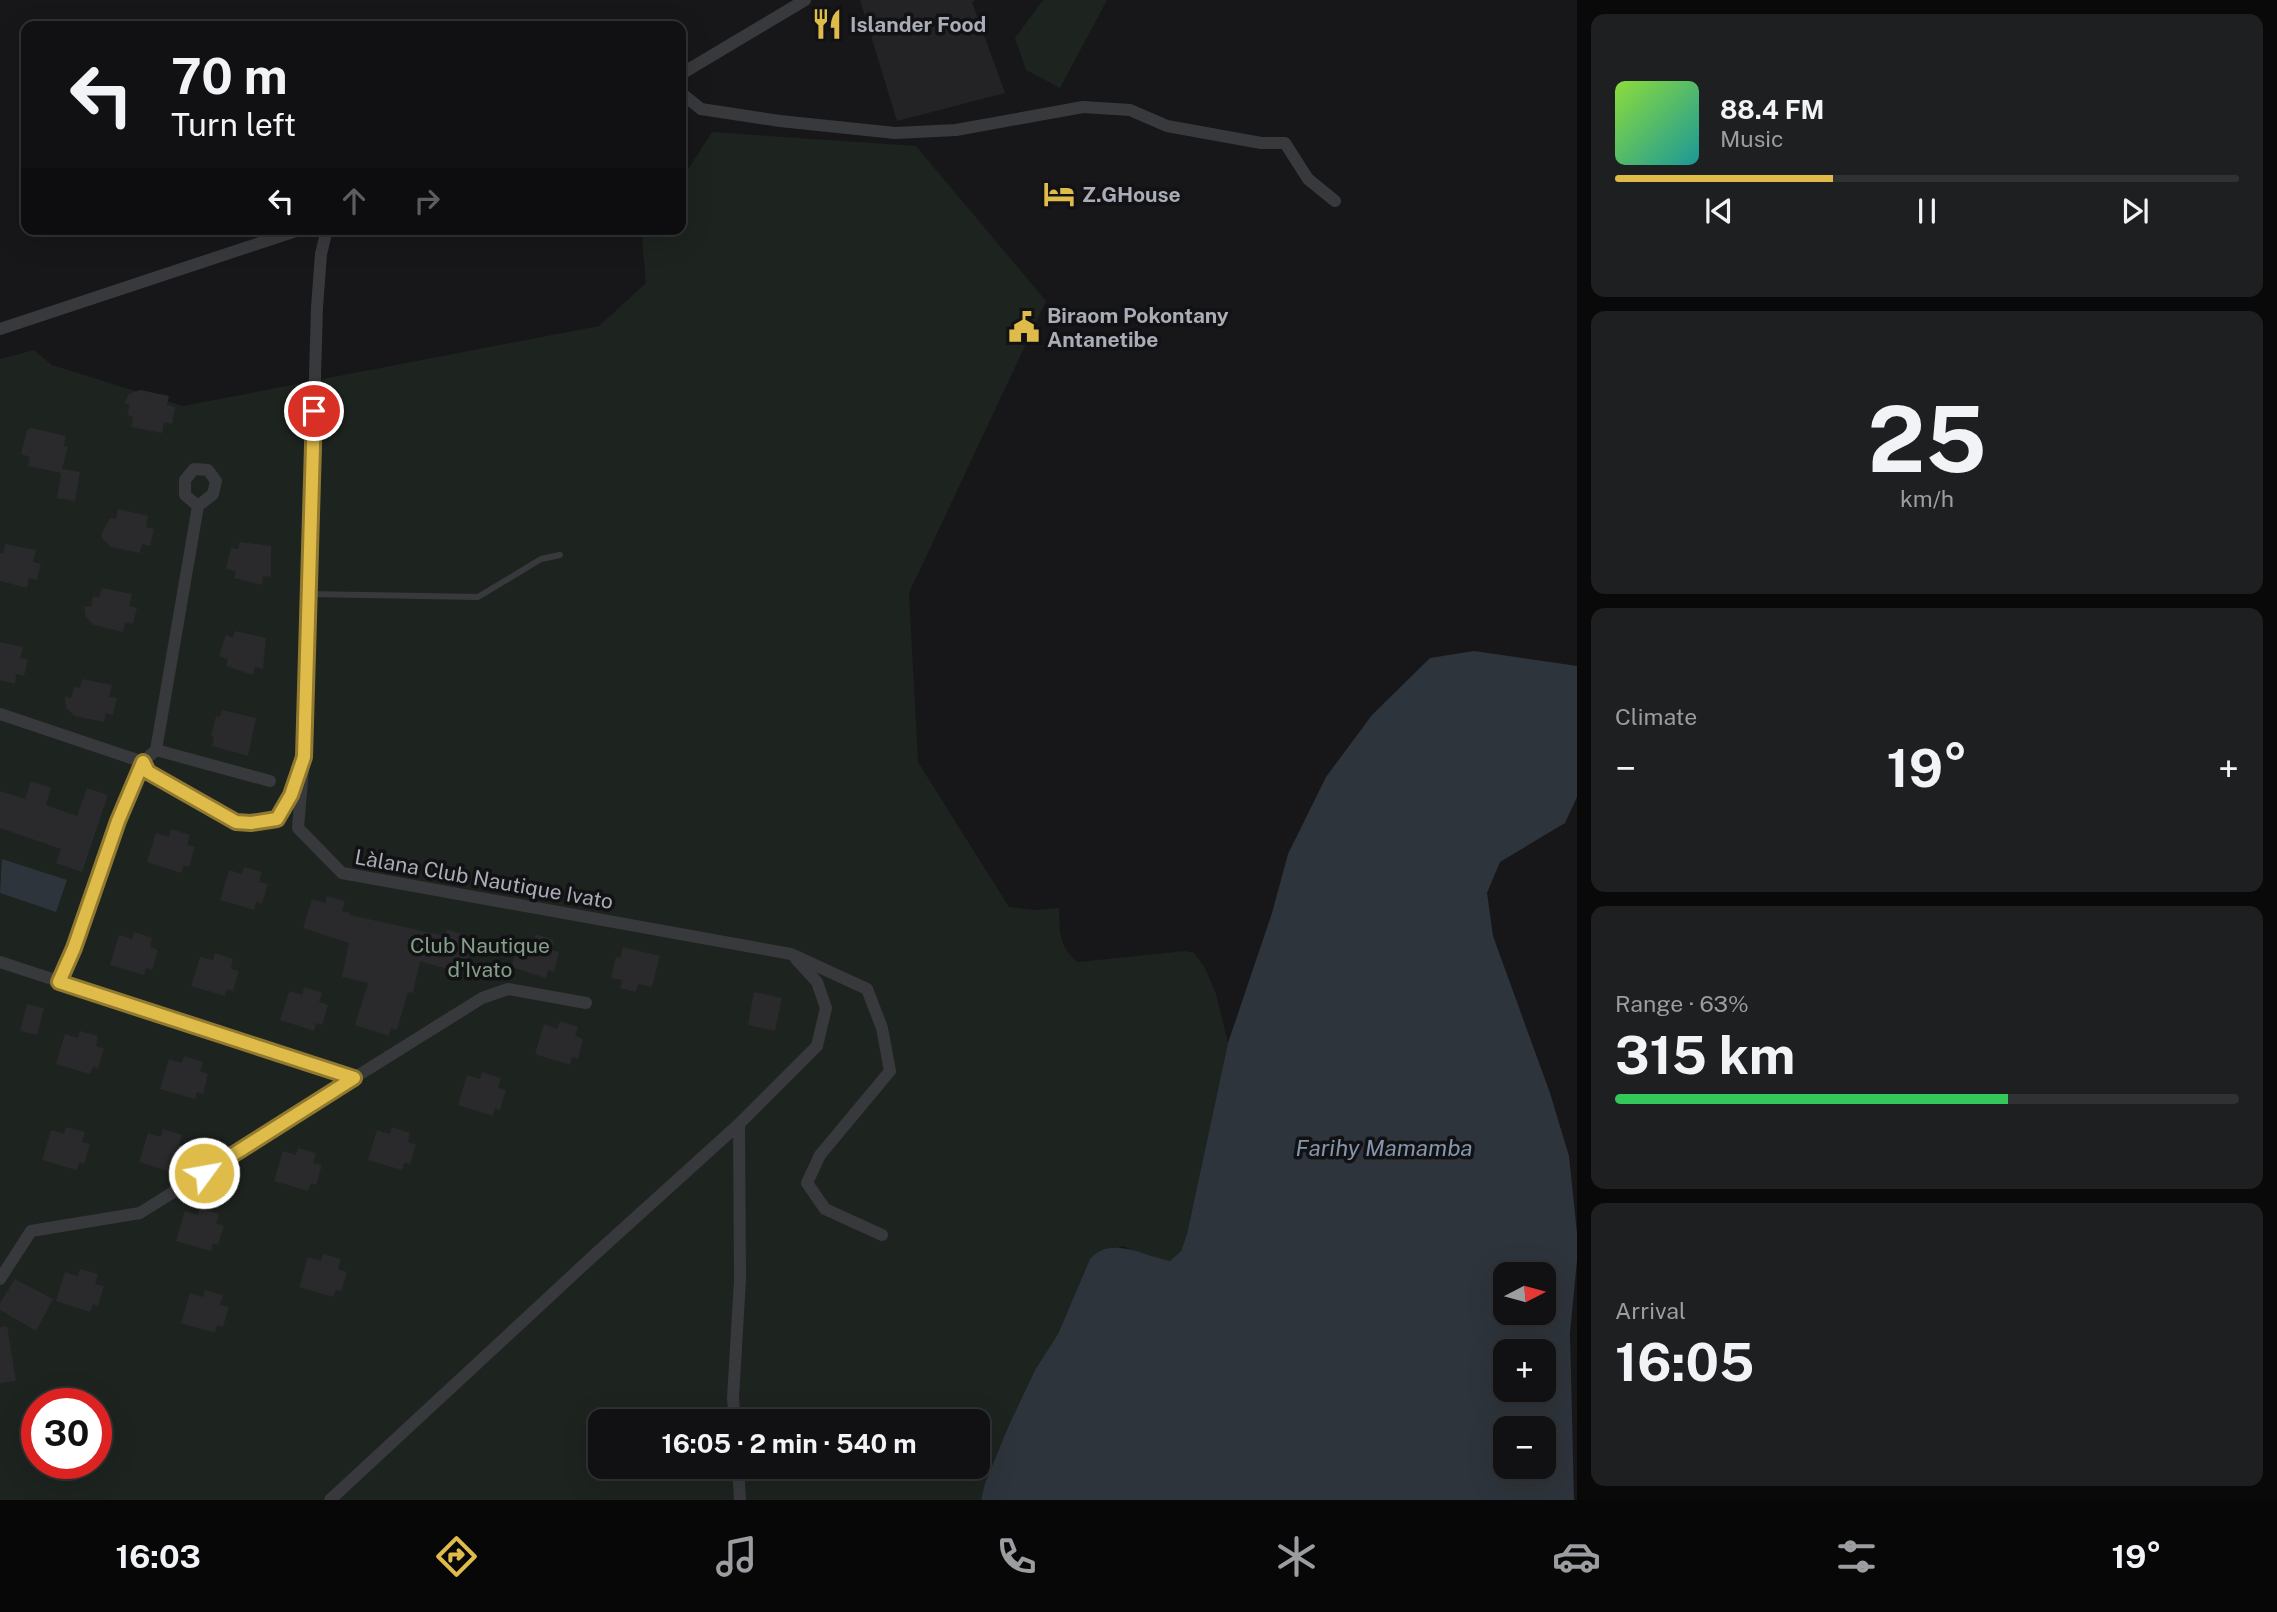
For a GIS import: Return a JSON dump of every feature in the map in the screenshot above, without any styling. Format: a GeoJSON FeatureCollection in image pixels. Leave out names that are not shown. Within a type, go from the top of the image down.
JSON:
{"type":"FeatureCollection","features":[{"type":"Feature","properties":{"kind":"street"},"geometry":{"type":"LineString","coordinates":[[686,71],[805,0]]}},
{"type":"Feature","properties":{"kind":"street"},"geometry":{"type":"LineString","coordinates":[[686,97],[701,109],[780,121],[895,133],[956,130],[1083,107],[1130,110],[1167,126],[1261,143],[1285,143],[1308,179],[1335,201]]}},
{"type":"Feature","properties":{"kind":"street"},"geometry":{"type":"LineString","coordinates":[[0,329],[284,235]]}},
{"type":"Feature","properties":{"kind":"street","name":"Làlana Club Nautique Ivato"},"geometry":{"type":"LineString","coordinates":[[326,235],[321,254],[317,307],[303,764],[298,828],[342,873],[791,954],[867,989],[882,1028],[890,1071],[820,1155],[807,1184],[825,1209],[882,1235]]}},
{"type":"Feature","properties":{"kind":"street"},"geometry":{"type":"LineString","coordinates":[[59,982],[74,948],[118,821],[143,762],[156,750],[198,506]]}},
{"type":"Feature","properties":{"kind":"street"},"geometry":{"type":"LineString","coordinates":[[0,714],[143,762],[148,772],[236,822],[277,819],[291,795],[303,764]]}},
{"type":"Feature","properties":{"kind":"street"},"geometry":{"type":"LineString","coordinates":[[156,750],[270,781]]}},
{"type":"Feature","properties":{"kind":"street"},"geometry":{"type":"LineString","coordinates":[[330,1500],[739,1124],[817,1046],[826,1008],[817,982],[791,954]]}},
{"type":"Feature","properties":{"kind":"street"},"geometry":{"type":"LineString","coordinates":[[0,962],[354,1078]]}},
{"type":"Feature","properties":{"kind":"street"},"geometry":{"type":"LineString","coordinates":[[0,1279],[31,1231],[140,1213],[482,998],[508,989],[586,1003]]}},
{"type":"Feature","properties":{"kind":"street"},"geometry":{"type":"LineString","coordinates":[[734,1409],[740,1280],[739,1124]]}},
{"type":"Feature","properties":{"kind":"street"},"geometry":{"type":"LineString","coordinates":[[739,1479],[740,1500]]}},
{"type":"Feature","properties":{"kind":"lane"},"geometry":{"type":"LineString","coordinates":[[308,594],[478,597],[541,559],[560,555]]}},
{"type":"Feature","properties":{"kind":"shaded area"},"geometry":{"type":"Polygon","coordinates":[[[860,0],[975,0],[972,2],[1005,93],[897,121],[860,0]]]}},
{"type":"Feature","properties":{"kind":"green space"},"geometry":{"type":"Polygon","coordinates":[[[1043,0],[1107,0],[1060,88],[1026,70],[1015,38],[1043,0]]]}},
{"type":"Feature","properties":{"kind":"green space","name":"Club Nautique d'Ivato"},"geometry":{"type":"Polygon","coordinates":[[[712,132],[916,146],[1046,301],[909,593],[918,762],[1009,907],[1036,910],[1059,908],[1063,944],[1078,962],[1185,951],[1194,953],[1205,968],[1216,994],[1228,1043],[1187,1235],[1181,1251],[1170,1261],[1150,1257],[1123,1246],[1090,1259],[1058,1334],[1035,1370],[990,1471],[990,1409],[588,1409],[588,1479],[987,1479],[981,1500],[0,1500],[0,359],[34,350],[52,365],[183,406],[599,326],[646,283],[642,240],[645,235],[686,235],[686,172],[712,132]]]}},
{"type":"Feature","properties":{"kind":"water","name":"Farihy Mamamba"},"geometry":{"type":"Polygon","coordinates":[[[1474,651],[1577,666],[1577,797],[1565,823],[1500,862],[1487,893],[1493,936],[1550,1093],[1569,1156],[1577,1233],[1570,1333],[1574,1500],[981,1500],[985,1483],[990,1479],[990,1471],[1009,1425],[1035,1370],[1058,1334],[1090,1259],[1108,1248],[1128,1249],[1170,1261],[1181,1251],[1187,1234],[1228,1043],[1272,913],[1288,854],[1326,777],[1372,715],[1430,658],[1474,651]]]}},
{"type":"Feature","properties":{"kind":"water"},"geometry":{"type":"Polygon","coordinates":[[[2,859],[67,880],[56,912],[0,893],[2,859]]]}},
{"type":"Feature","properties":{"kind":"building"},"geometry":{"type":"Polygon","coordinates":[[[140,390],[169,396],[167,405],[175,407],[172,424],[164,422],[162,433],[131,427],[133,417],[127,415],[130,405],[124,403],[129,394],[140,390]]]}},
{"type":"Feature","properties":{"kind":"building"},"geometry":{"type":"Polygon","coordinates":[[[31,428],[66,436],[64,446],[68,447],[62,469],[80,472],[75,501],[57,498],[61,473],[28,466],[30,457],[21,454],[27,430],[31,428]]]}},
{"type":"Feature","properties":{"kind":"building"},"geometry":{"type":"Polygon","coordinates":[[[118,509],[148,516],[146,527],[154,529],[150,546],[142,544],[140,553],[111,547],[102,538],[110,518],[116,519],[118,509]]]}},
{"type":"Feature","properties":{"kind":"building"},"geometry":{"type":"Polygon","coordinates":[[[240,542],[271,546],[271,577],[263,576],[262,585],[234,578],[236,571],[226,569],[231,548],[238,549],[240,542]]]}},
{"type":"Feature","properties":{"kind":"building"},"geometry":{"type":"Polygon","coordinates":[[[5,544],[36,550],[33,562],[41,564],[37,580],[29,578],[27,588],[0,581],[0,553],[3,554],[5,544]]]}},
{"type":"Feature","properties":{"kind":"building"},"geometry":{"type":"Polygon","coordinates":[[[102,588],[132,594],[129,606],[137,608],[133,624],[125,622],[123,632],[94,625],[86,617],[84,606],[91,607],[93,596],[99,598],[102,588]]]}},
{"type":"Feature","properties":{"kind":"building"},"geometry":{"type":"Polygon","coordinates":[[[235,631],[266,638],[263,669],[255,667],[253,675],[226,666],[228,659],[219,656],[226,635],[233,638],[235,631]]]}},
{"type":"Feature","properties":{"kind":"building"},"geometry":{"type":"Polygon","coordinates":[[[0,642],[23,647],[20,658],[28,660],[24,676],[16,674],[15,684],[0,680],[0,642]]]}},
{"type":"Feature","properties":{"kind":"building"},"geometry":{"type":"Polygon","coordinates":[[[82,679],[112,685],[109,697],[117,698],[113,715],[106,713],[104,722],[75,716],[66,708],[65,696],[71,698],[74,687],[80,688],[82,679]]]}},
{"type":"Feature","properties":{"kind":"building"},"geometry":{"type":"Polygon","coordinates":[[[222,710],[256,718],[248,756],[212,746],[214,737],[211,736],[216,716],[220,717],[222,710]]]}},
{"type":"Feature","properties":{"kind":"building"},"geometry":{"type":"Polygon","coordinates":[[[31,781],[51,788],[46,805],[77,816],[87,788],[108,795],[82,872],[56,863],[61,849],[0,828],[0,791],[25,799],[31,781]]]}},
{"type":"Feature","properties":{"kind":"building"},"geometry":{"type":"Polygon","coordinates":[[[171,829],[190,835],[187,845],[195,847],[189,867],[184,865],[181,873],[147,862],[156,833],[169,837],[171,829]]]}},
{"type":"Feature","properties":{"kind":"building"},"geometry":{"type":"Polygon","coordinates":[[[244,867],[262,872],[259,882],[268,884],[262,904],[256,902],[254,910],[220,900],[229,870],[242,874],[244,867]]]}},
{"type":"Feature","properties":{"kind":"building"},"geometry":{"type":"Polygon","coordinates":[[[327,896],[345,901],[342,911],[351,913],[350,915],[445,936],[447,929],[465,935],[462,944],[471,947],[465,966],[459,965],[457,972],[420,961],[413,993],[408,992],[397,1030],[391,1028],[389,1036],[355,1025],[368,983],[342,977],[349,943],[303,928],[312,899],[325,903],[327,896]]]}},
{"type":"Feature","properties":{"kind":"building"},"geometry":{"type":"Polygon","coordinates":[[[134,932],[152,938],[150,947],[158,950],[152,970],[146,968],[144,975],[110,965],[119,935],[132,939],[134,932]]]}},
{"type":"Feature","properties":{"kind":"building"},"geometry":{"type":"Polygon","coordinates":[[[536,934],[554,940],[551,950],[559,952],[554,972],[548,970],[546,978],[511,967],[520,938],[533,942],[536,934]]]}},
{"type":"Feature","properties":{"kind":"building"},"geometry":{"type":"Polygon","coordinates":[[[623,947],[660,956],[652,987],[638,984],[636,992],[620,988],[622,980],[611,978],[616,957],[620,958],[623,947]]]}},
{"type":"Feature","properties":{"kind":"building"},"geometry":{"type":"Polygon","coordinates":[[[215,953],[233,959],[231,969],[239,971],[233,991],[227,989],[225,996],[191,986],[200,957],[213,960],[215,953]]]}},
{"type":"Feature","properties":{"kind":"building"},"geometry":{"type":"Polygon","coordinates":[[[304,987],[322,993],[319,1002],[328,1005],[322,1025],[316,1023],[314,1031],[280,1020],[289,991],[302,995],[304,987]]]}},
{"type":"Feature","properties":{"kind":"building"},"geometry":{"type":"Polygon","coordinates":[[[754,992],[782,998],[775,1031],[748,1025],[754,992]]]}},
{"type":"Feature","properties":{"kind":"building"},"geometry":{"type":"Polygon","coordinates":[[[27,1004],[44,1008],[37,1035],[20,1031],[27,1004]]]}},
{"type":"Feature","properties":{"kind":"building"},"geometry":{"type":"Polygon","coordinates":[[[560,1021],[578,1027],[575,1036],[583,1039],[578,1059],[572,1057],[570,1065],[535,1054],[544,1024],[557,1029],[560,1021]]]}},
{"type":"Feature","properties":{"kind":"building"},"geometry":{"type":"Polygon","coordinates":[[[80,1031],[98,1036],[96,1046],[104,1049],[98,1068],[93,1067],[90,1074],[56,1064],[65,1034],[78,1038],[80,1031]]]}},
{"type":"Feature","properties":{"kind":"building"},"geometry":{"type":"Polygon","coordinates":[[[184,1056],[203,1062],[200,1071],[208,1074],[203,1094],[197,1092],[195,1099],[160,1089],[169,1059],[182,1063],[184,1056]]]}},
{"type":"Feature","properties":{"kind":"building"},"geometry":{"type":"Polygon","coordinates":[[[482,1072],[501,1078],[498,1087],[506,1090],[500,1110],[495,1108],[493,1116],[458,1105],[467,1075],[480,1079],[482,1072]]]}},
{"type":"Feature","properties":{"kind":"building"},"geometry":{"type":"Polygon","coordinates":[[[66,1127],[85,1132],[82,1142],[90,1144],[84,1164],[79,1162],[77,1170],[42,1160],[51,1130],[64,1134],[66,1127]]]}},
{"type":"Feature","properties":{"kind":"building"},"geometry":{"type":"Polygon","coordinates":[[[392,1127],[410,1133],[408,1142],[416,1145],[410,1164],[404,1163],[402,1170],[368,1160],[377,1130],[390,1134],[392,1127]]]}},
{"type":"Feature","properties":{"kind":"building"},"geometry":{"type":"Polygon","coordinates":[[[163,1129],[182,1135],[179,1145],[187,1147],[181,1167],[176,1165],[174,1173],[139,1162],[148,1133],[161,1137],[163,1129]]]}},
{"type":"Feature","properties":{"kind":"building"},"geometry":{"type":"Polygon","coordinates":[[[298,1148],[316,1153],[313,1163],[322,1165],[316,1185],[311,1183],[308,1191],[274,1181],[283,1151],[296,1155],[298,1148]]]}},
{"type":"Feature","properties":{"kind":"building"},"geometry":{"type":"Polygon","coordinates":[[[200,1208],[219,1214],[216,1223],[224,1226],[218,1245],[213,1244],[211,1251],[176,1241],[185,1211],[198,1215],[200,1208]]]}},
{"type":"Feature","properties":{"kind":"building"},"geometry":{"type":"Polygon","coordinates":[[[323,1254],[341,1259],[338,1269],[347,1272],[341,1291],[336,1290],[333,1297],[299,1287],[308,1257],[321,1261],[323,1254]]]}},
{"type":"Feature","properties":{"kind":"building"},"geometry":{"type":"Polygon","coordinates":[[[80,1269],[98,1274],[95,1284],[104,1286],[98,1306],[93,1304],[90,1312],[56,1301],[65,1272],[78,1276],[80,1269]]]}},
{"type":"Feature","properties":{"kind":"building"},"geometry":{"type":"Polygon","coordinates":[[[15,1279],[53,1299],[36,1331],[0,1310],[0,1303],[15,1279]]]}},
{"type":"Feature","properties":{"kind":"building"},"geometry":{"type":"Polygon","coordinates":[[[205,1290],[223,1295],[220,1305],[229,1307],[223,1327],[217,1325],[215,1333],[181,1323],[190,1293],[203,1297],[205,1290]]]}},
{"type":"Feature","properties":{"kind":"building"},"geometry":{"type":"Polygon","coordinates":[[[7,1326],[16,1381],[0,1383],[0,1327],[7,1326]]]}},
{"type":"Feature","properties":{"kind":"place","name":"Islander Food"},"geometry":{"type":"Point","coordinates":[827,24]}},
{"type":"Feature","properties":{"kind":"place","name":"Z.GHouse"},"geometry":{"type":"Point","coordinates":[1059,194]}},
{"type":"Feature","properties":{"kind":"place","name":"Biraom Pokontany Antanetibe"},"geometry":{"type":"Point","coordinates":[1024,327]}},
{"type":"Feature","properties":{"kind":"route"},"geometry":{"type":"LineString","coordinates":[[204,1173],[354,1078],[59,982],[74,948],[118,821],[143,762],[148,772],[236,822],[277,819],[291,795],[304,757],[314,411]]}}]}
